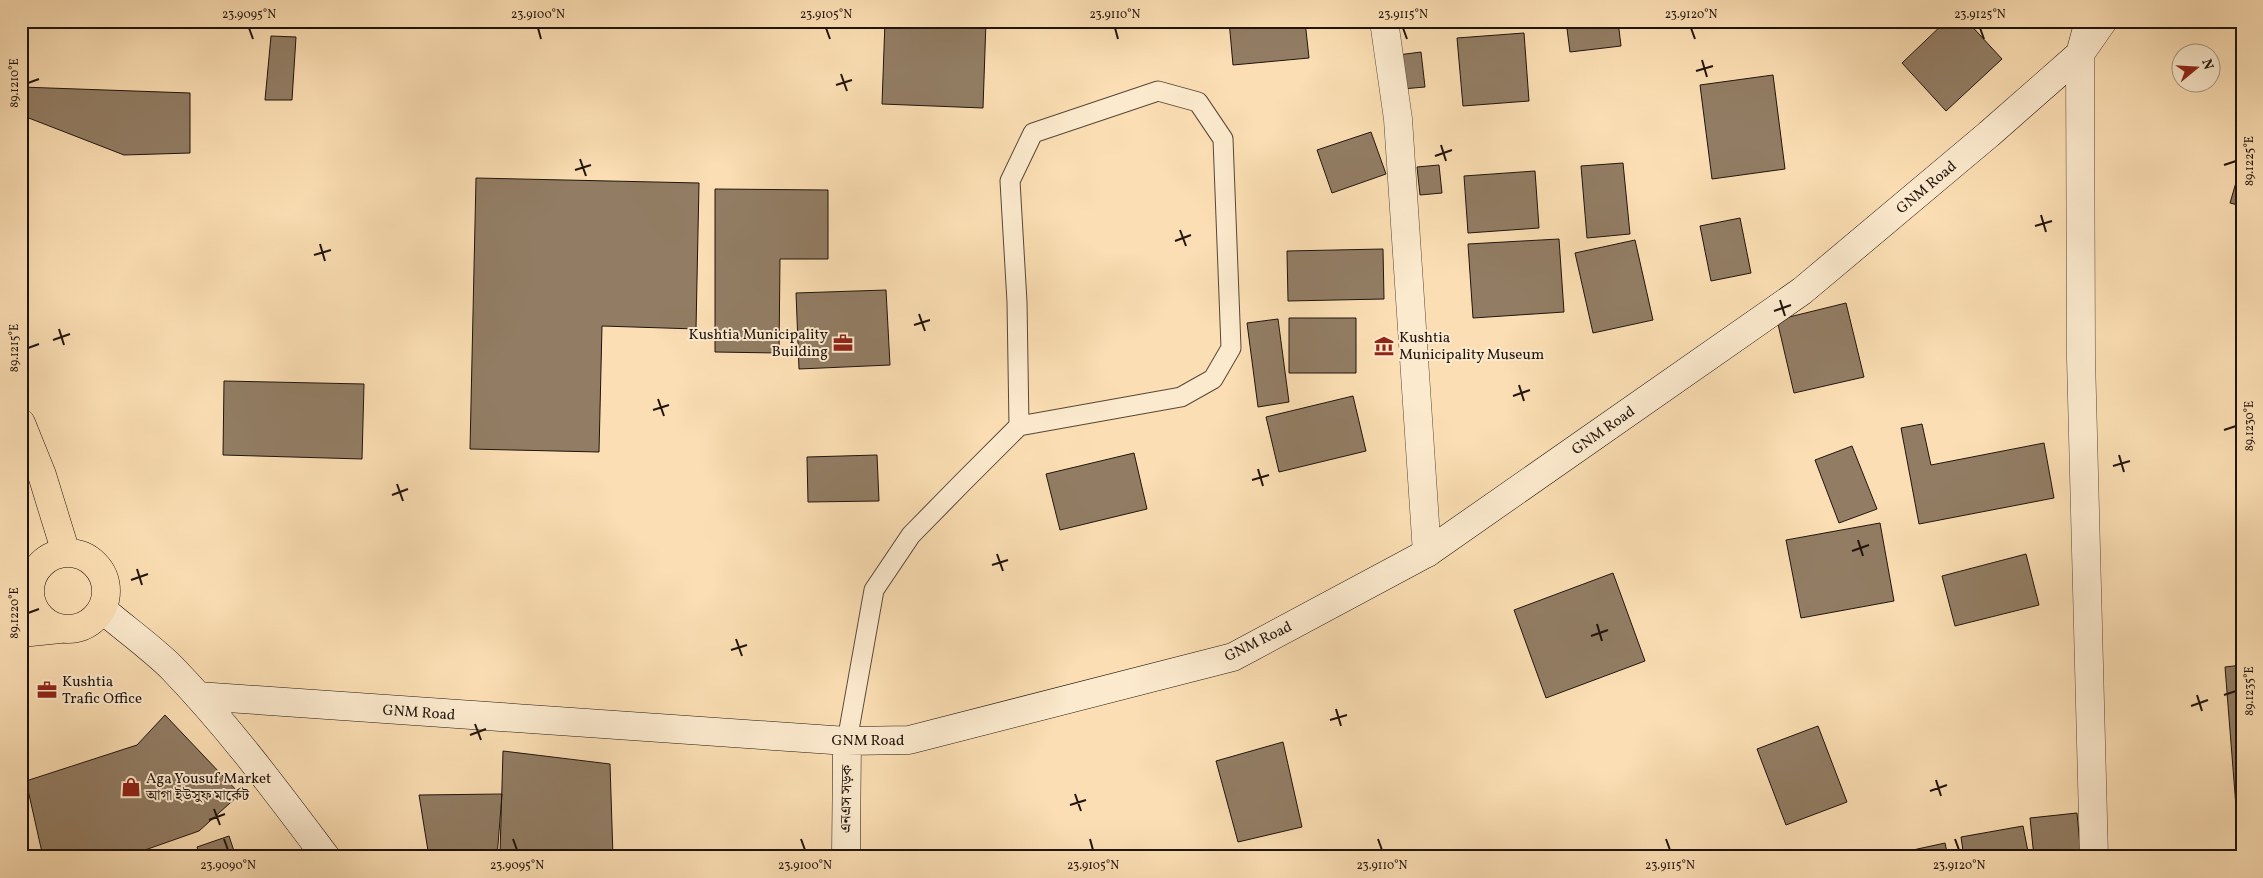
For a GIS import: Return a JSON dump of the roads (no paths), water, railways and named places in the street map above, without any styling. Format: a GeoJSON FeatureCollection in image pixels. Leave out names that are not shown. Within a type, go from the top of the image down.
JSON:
{"type":"FeatureCollection","features":[{"type":"Feature","properties":{"kind":"highway"},"geometry":{"type":"LineString","coordinates":[[21,423],[42,475],[66,553]]}},
{"type":"Feature","properties":{"kind":"highway"},"geometry":{"type":"LineString","coordinates":[[21,633],[80,628],[96,618],[102,609],[106,590],[100,570],[85,557],[66,553],[54,555],[43,562],[26,585],[33,607],[40,619],[60,629]]}},
{"type":"Feature","properties":{"kind":"street"},"geometry":{"type":"LineString","coordinates":[[1384,21],[1398,119],[1427,553]]}},
{"type":"Feature","properties":{"kind":"street"},"geometry":{"type":"LineString","coordinates":[[2089,21],[2080,54],[2081,358],[2094,857]]}},
{"type":"Feature","properties":{"kind":"street","name":"GNM Road"},"geometry":{"type":"LineString","coordinates":[[198,696],[847,741],[909,740],[1233,656],[1427,553],[1802,291],[1989,134],[2080,54],[2103,21]]}},
{"type":"Feature","properties":{"kind":"street"},"geometry":{"type":"LineString","coordinates":[[102,609],[170,667],[198,696],[237,740],[326,857]]}},
{"type":"Feature","properties":{"kind":"street","name":"এনএস সড়ক"},"geometry":{"type":"LineString","coordinates":[[846,857],[847,741]]}},
{"type":"Feature","properties":{"kind":"lane"},"geometry":{"type":"LineString","coordinates":[[847,741],[874,590],[911,535],[1019,426],[1181,397],[1213,379],[1231,348],[1223,139],[1198,102],[1158,91],[1033,133],[1010,182],[1017,302],[1019,426]]}},
{"type":"Feature","properties":{"kind":"place","name":"Kushtia Municipality Building"},"geometry":{"type":"Point","coordinates":[843,343]}},
{"type":"Feature","properties":{"kind":"place","name":"Kushtia Municipality Museum"},"geometry":{"type":"Point","coordinates":[1384,346]}},
{"type":"Feature","properties":{"kind":"place","name":"Kushtia Trafic Office"},"geometry":{"type":"Point","coordinates":[47,690]}},
{"type":"Feature","properties":{"kind":"place","name":"Aga Yousuf Market আগা ইউসুফ মার্কেট"},"geometry":{"type":"Point","coordinates":[131,787]}}]}
